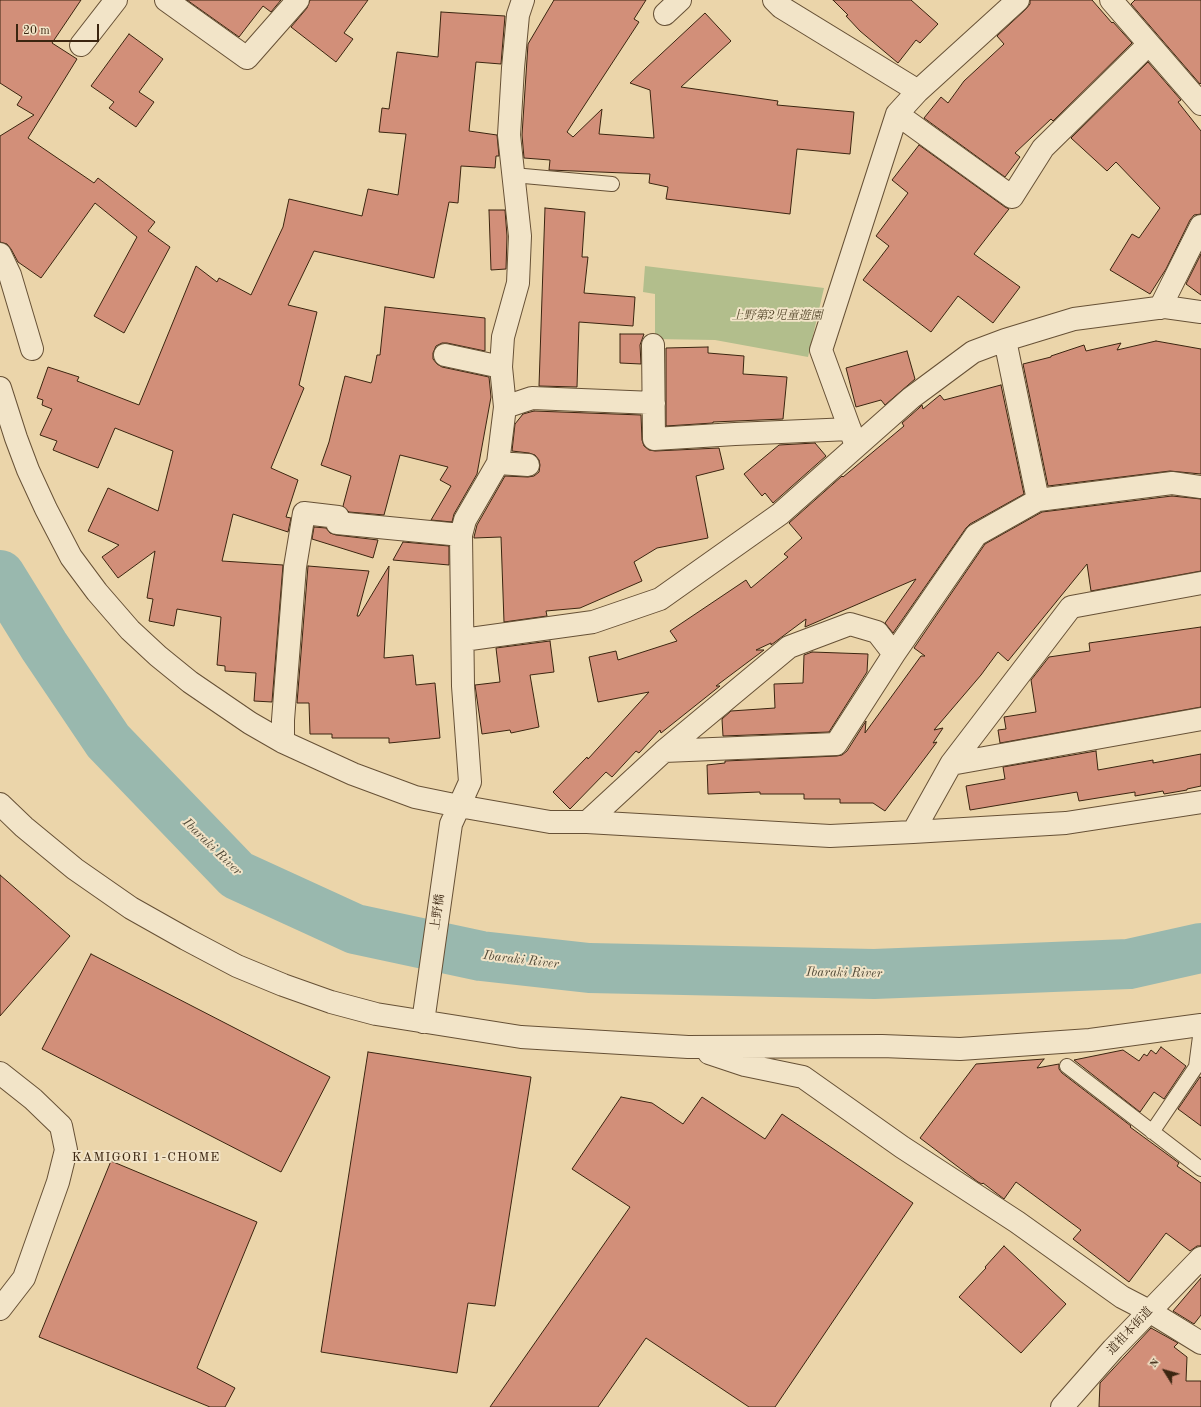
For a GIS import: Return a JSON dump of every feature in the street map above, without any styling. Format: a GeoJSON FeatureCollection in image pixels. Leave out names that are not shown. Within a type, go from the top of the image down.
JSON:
{"type":"FeatureCollection","features":[{"type":"Feature","properties":{"kind":"street"},"geometry":{"type":"LineString","coordinates":[[81,45],[116,0]]}},
{"type":"Feature","properties":{"kind":"street"},"geometry":{"type":"LineString","coordinates":[[166,0],[247,58],[298,0]]}},
{"type":"Feature","properties":{"kind":"street"},"geometry":{"type":"LineString","coordinates":[[523,0],[518,15],[509,135],[520,236],[518,283],[503,337],[501,367],[505,407],[498,463],[528,465]]}},
{"type":"Feature","properties":{"kind":"street"},"geometry":{"type":"LineString","coordinates":[[774,0],[781,7],[918,91]]}},
{"type":"Feature","properties":{"kind":"street"},"geometry":{"type":"LineString","coordinates":[[853,438],[821,350],[897,114],[918,91],[1018,0]]}},
{"type":"Feature","properties":{"kind":"street"},"geometry":{"type":"LineString","coordinates":[[1111,0],[1201,104]]}},
{"type":"Feature","properties":{"kind":"street"},"geometry":{"type":"LineString","coordinates":[[897,114],[1012,197],[1043,148],[1149,44]]}},
{"type":"Feature","properties":{"kind":"street"},"geometry":{"type":"LineString","coordinates":[[1160,308],[1201,226]]}},
{"type":"Feature","properties":{"kind":"street"},"geometry":{"type":"LineString","coordinates":[[0,254],[10,275],[32,349]]}},
{"type":"Feature","properties":{"kind":"street"},"geometry":{"type":"LineString","coordinates":[[463,640],[593,622],[660,599],[780,514],[853,438],[911,398],[973,352],[1005,340],[1074,319],[1165,307],[1201,312]]}},
{"type":"Feature","properties":{"kind":"street"},"geometry":{"type":"LineString","coordinates":[[1005,340],[1038,500]]}},
{"type":"Feature","properties":{"kind":"street"},"geometry":{"type":"LineString","coordinates":[[653,345],[654,439],[853,438]]}},
{"type":"Feature","properties":{"kind":"street"},"geometry":{"type":"LineString","coordinates":[[445,355],[501,367]]}},
{"type":"Feature","properties":{"kind":"street"},"geometry":{"type":"LineString","coordinates":[[0,388],[23,457],[46,509],[71,557],[97,592],[130,630],[158,656],[190,682],[250,723],[283,742],[353,774],[415,797],[455,815],[550,822],[587,822],[830,836],[1066,823],[1201,802]]}},
{"type":"Feature","properties":{"kind":"street"},"geometry":{"type":"LineString","coordinates":[[505,407],[532,398],[654,403]]}},
{"type":"Feature","properties":{"kind":"street","name":"上野橋"},"geometry":{"type":"LineString","coordinates":[[424,1012],[455,815],[470,782],[463,686],[461,535],[465,520],[498,463]]}},
{"type":"Feature","properties":{"kind":"street"},"geometry":{"type":"LineString","coordinates":[[664,751],[836,744],[894,654],[976,535],[1038,500],[1172,483],[1201,487]]}},
{"type":"Feature","properties":{"kind":"street"},"geometry":{"type":"LineString","coordinates":[[283,742],[283,720],[295,567],[304,513],[338,517],[337,523],[461,535]]}},
{"type":"Feature","properties":{"kind":"street"},"geometry":{"type":"LineString","coordinates":[[912,832],[951,764],[1071,607],[1201,583]]}},
{"type":"Feature","properties":{"kind":"street"},"geometry":{"type":"LineString","coordinates":[[587,822],[664,751],[789,647],[850,624],[877,632],[894,654]]}},
{"type":"Feature","properties":{"kind":"street"},"geometry":{"type":"LineString","coordinates":[[951,764],[1201,719]]}},
{"type":"Feature","properties":{"kind":"street"},"geometry":{"type":"LineString","coordinates":[[0,804],[24,828],[75,869],[131,908],[237,966],[283,985],[331,1002],[376,1014],[424,1012],[521,1037],[688,1047],[882,1046],[960,1049],[1090,1040],[1201,1025]]}},
{"type":"Feature","properties":{"kind":"street"},"geometry":{"type":"LineString","coordinates":[[688,1047],[745,1064],[803,1077],[902,1147],[1017,1222],[1122,1297],[1149,1311],[1201,1343]]}},
{"type":"Feature","properties":{"kind":"street"},"geometry":{"type":"LineString","coordinates":[[0,1073],[33,1099],[61,1126],[66,1150],[58,1182],[24,1278],[0,1309]]}},
{"type":"Feature","properties":{"kind":"street","name":"道祖本街道"},"geometry":{"type":"LineString","coordinates":[[1062,1407],[1149,1311],[1201,1258]]}},
{"type":"Feature","properties":{"kind":"lane"},"geometry":{"type":"LineString","coordinates":[[513,175],[612,184]]}},
{"type":"Feature","properties":{"kind":"lane"},"geometry":{"type":"LineString","coordinates":[[1152,1132],[1196,1067],[1201,1029]]}},
{"type":"Feature","properties":{"kind":"lane"},"geometry":{"type":"LineString","coordinates":[[1067,1066],[1201,1169]]}},
{"type":"Feature","properties":{"kind":"green space","name":"上野第2児童遊園"},"geometry":{"type":"Polygon","coordinates":[[[645,266],[824,288],[808,357],[715,340],[655,339],[655,294],[643,292],[645,266]]]}},
{"type":"Feature","properties":{"kind":"building"},"geometry":{"type":"Polygon","coordinates":[[[0,0],[81,0],[52,43],[77,59],[28,138],[94,183],[98,178],[155,222],[148,231],[170,247],[124,333],[94,316],[137,237],[95,203],[41,278],[18,262],[7,244],[0,242],[0,136],[34,115],[17,105],[22,97],[0,83],[0,0]]]}},
{"type":"Feature","properties":{"kind":"building"},"geometry":{"type":"Polygon","coordinates":[[[187,0],[281,0],[271,12],[263,6],[239,37],[187,0]]]}},
{"type":"Feature","properties":{"kind":"building"},"geometry":{"type":"Polygon","coordinates":[[[310,0],[368,0],[344,33],[353,39],[336,62],[291,27],[307,8],[310,0]]]}},
{"type":"Feature","properties":{"kind":"building"},"geometry":{"type":"Polygon","coordinates":[[[554,0],[646,0],[634,19],[639,22],[567,132],[573,137],[602,109],[599,134],[654,138],[650,90],[630,83],[705,13],[731,41],[681,87],[778,101],[777,105],[854,112],[850,154],[797,149],[790,214],[666,199],[668,187],[649,183],[650,174],[549,170],[550,160],[524,158],[522,135],[528,44],[554,0]]]}},
{"type":"Feature","properties":{"kind":"building"},"geometry":{"type":"Polygon","coordinates":[[[833,0],[911,0],[938,24],[920,43],[916,40],[898,63],[860,31],[846,16],[848,15],[833,0]]]}},
{"type":"Feature","properties":{"kind":"building"},"geometry":{"type":"Polygon","coordinates":[[[1030,0],[1092,0],[1132,43],[1053,121],[1051,119],[1015,153],[1020,157],[1005,177],[924,118],[941,97],[948,103],[964,81],[1004,44],[997,36],[1026,9],[1030,4],[1030,0]]]}},
{"type":"Feature","properties":{"kind":"building"},"geometry":{"type":"Polygon","coordinates":[[[1135,0],[1201,0],[1200,84],[1131,4],[1135,0]]]}},
{"type":"Feature","properties":{"kind":"building"},"geometry":{"type":"Polygon","coordinates":[[[441,12],[505,16],[501,64],[476,62],[469,131],[497,135],[499,156],[496,156],[495,168],[461,166],[458,203],[449,202],[434,278],[314,251],[288,305],[317,312],[299,385],[304,388],[271,468],[298,480],[286,517],[291,518],[288,532],[233,514],[222,561],[283,565],[272,702],[254,701],[256,673],[225,671],[225,666],[217,665],[221,617],[177,609],[174,626],[149,621],[153,599],[147,598],[155,551],[118,578],[102,557],[119,545],[88,531],[108,488],[158,511],[173,451],[115,428],[98,468],[53,450],[57,441],[40,435],[52,409],[42,405],[43,400],[37,398],[48,367],[79,377],[77,381],[139,405],[196,266],[217,282],[219,278],[251,295],[283,227],[289,199],[362,216],[368,189],[398,195],[406,134],[379,132],[382,108],[389,109],[397,52],[438,57],[441,12]]]}},
{"type":"Feature","properties":{"kind":"building"},"geometry":{"type":"Polygon","coordinates":[[[129,34],[163,59],[139,92],[154,102],[136,127],[109,108],[114,102],[91,86],[129,34]]]}},
{"type":"Feature","properties":{"kind":"building"},"geometry":{"type":"Polygon","coordinates":[[[1148,62],[1181,100],[1178,102],[1201,131],[1201,214],[1194,215],[1190,220],[1166,269],[1150,294],[1110,270],[1132,234],[1139,238],[1160,208],[1116,162],[1107,171],[1071,138],[1148,62]]]}},
{"type":"Feature","properties":{"kind":"building"},"geometry":{"type":"Polygon","coordinates":[[[919,145],[1009,209],[974,254],[1020,287],[993,323],[958,296],[931,332],[863,280],[889,246],[876,236],[908,193],[892,180],[919,145]]]}},
{"type":"Feature","properties":{"kind":"building"},"geometry":{"type":"Polygon","coordinates":[[[545,208],[585,212],[582,257],[588,257],[584,293],[635,297],[633,326],[579,322],[577,387],[539,386],[545,208]]]}},
{"type":"Feature","properties":{"kind":"building"},"geometry":{"type":"Polygon","coordinates":[[[489,210],[505,210],[507,236],[506,269],[491,270],[489,210]]]}},
{"type":"Feature","properties":{"kind":"building"},"geometry":{"type":"Polygon","coordinates":[[[1201,254],[1201,295],[1186,284],[1201,254]]]}},
{"type":"Feature","properties":{"kind":"building"},"geometry":{"type":"Polygon","coordinates":[[[385,307],[485,318],[485,351],[442,343],[436,346],[433,353],[433,359],[442,367],[489,377],[491,397],[477,474],[454,514],[452,522],[431,520],[451,486],[440,480],[448,467],[400,455],[384,515],[349,512],[343,506],[351,476],[321,465],[329,442],[345,376],[371,383],[372,381],[377,355],[380,355],[385,307]]]}},
{"type":"Feature","properties":{"kind":"building"},"geometry":{"type":"Polygon","coordinates":[[[620,334],[644,334],[640,345],[641,364],[620,363],[620,334]]]}},
{"type":"Feature","properties":{"kind":"building"},"geometry":{"type":"Polygon","coordinates":[[[1156,341],[1201,349],[1201,474],[1170,471],[1048,486],[1023,364],[1051,357],[1084,345],[1086,351],[1121,343],[1117,350],[1156,341]]]}},
{"type":"Feature","properties":{"kind":"building"},"geometry":{"type":"Polygon","coordinates":[[[708,347],[708,353],[744,356],[743,374],[787,377],[783,419],[666,426],[666,348],[708,347]]]}},
{"type":"Feature","properties":{"kind":"building"},"geometry":{"type":"Polygon","coordinates":[[[907,351],[915,379],[885,405],[881,400],[856,407],[846,368],[907,351]]]}},
{"type":"Feature","properties":{"kind":"building"},"geometry":{"type":"Polygon","coordinates":[[[1001,385],[1024,494],[970,524],[966,528],[893,633],[885,623],[916,579],[805,627],[806,619],[771,645],[771,643],[756,650],[764,650],[716,686],[720,686],[661,733],[660,730],[639,753],[636,751],[612,777],[606,772],[570,809],[553,792],[587,757],[588,759],[649,692],[598,702],[589,657],[616,651],[618,660],[677,641],[670,631],[746,580],[751,588],[788,557],[784,554],[802,538],[789,523],[842,476],[843,477],[904,426],[902,423],[922,405],[923,409],[940,395],[944,400],[1001,385]]]}},
{"type":"Feature","properties":{"kind":"building"},"geometry":{"type":"Polygon","coordinates":[[[534,411],[641,415],[642,440],[644,446],[649,450],[719,448],[724,469],[696,476],[708,538],[657,548],[634,562],[642,581],[580,608],[546,611],[547,616],[504,622],[501,537],[474,537],[477,525],[505,476],[528,477],[534,476],[539,472],[539,460],[535,455],[512,451],[515,424],[523,414],[534,411]]]}},
{"type":"Feature","properties":{"kind":"building"},"geometry":{"type":"Polygon","coordinates":[[[815,443],[826,456],[773,503],[765,493],[762,496],[744,474],[779,445],[815,443]]]}},
{"type":"Feature","properties":{"kind":"building"},"geometry":{"type":"Polygon","coordinates":[[[1172,496],[1201,499],[1201,571],[1091,591],[1087,564],[1008,661],[998,652],[981,675],[934,730],[943,728],[933,743],[937,742],[885,811],[873,803],[840,803],[840,799],[804,799],[804,794],[760,794],[760,792],[708,794],[707,765],[725,763],[725,761],[837,756],[842,755],[847,751],[866,721],[865,733],[921,656],[925,656],[914,648],[985,544],[1042,512],[1172,496]]]}},
{"type":"Feature","properties":{"kind":"building"},"geometry":{"type":"Polygon","coordinates":[[[314,527],[326,528],[330,533],[336,535],[378,540],[373,558],[312,539],[314,527]]]}},
{"type":"Feature","properties":{"kind":"building"},"geometry":{"type":"Polygon","coordinates":[[[403,542],[449,546],[449,565],[393,560],[403,542]]]}},
{"type":"Feature","properties":{"kind":"building"},"geometry":{"type":"Polygon","coordinates":[[[308,566],[369,571],[357,616],[359,616],[389,566],[384,658],[413,655],[416,685],[435,683],[440,738],[389,743],[389,738],[332,738],[332,734],[310,734],[309,703],[297,703],[308,566]]]}},
{"type":"Feature","properties":{"kind":"building"},"geometry":{"type":"Polygon","coordinates":[[[1201,627],[1201,707],[1000,743],[998,730],[1006,729],[1004,717],[1036,712],[1031,680],[1049,657],[1090,651],[1089,643],[1201,627]]]}},
{"type":"Feature","properties":{"kind":"building"},"geometry":{"type":"Polygon","coordinates":[[[550,641],[554,672],[530,675],[539,727],[511,733],[510,730],[482,734],[475,685],[500,682],[496,648],[550,641]]]}},
{"type":"Feature","properties":{"kind":"building"},"geometry":{"type":"Polygon","coordinates":[[[812,652],[868,654],[867,672],[829,732],[723,736],[722,719],[731,711],[775,708],[774,684],[803,683],[804,655],[812,652]]]}},
{"type":"Feature","properties":{"kind":"building"},"geometry":{"type":"Polygon","coordinates":[[[1096,751],[1098,770],[1153,760],[1153,763],[1201,754],[1201,786],[1164,794],[1163,791],[1135,796],[1135,792],[1079,801],[1077,792],[970,810],[966,786],[1005,779],[1003,767],[1096,751]]]}},
{"type":"Feature","properties":{"kind":"building"},"geometry":{"type":"Polygon","coordinates":[[[0,875],[70,936],[0,1016],[0,875]]]}},
{"type":"Feature","properties":{"kind":"building"},"geometry":{"type":"Polygon","coordinates":[[[91,954],[330,1077],[281,1172],[42,1049],[91,954]]]}},
{"type":"Feature","properties":{"kind":"building"},"geometry":{"type":"Polygon","coordinates":[[[1161,1047],[1186,1066],[1164,1099],[1154,1092],[1140,1112],[1074,1060],[1123,1050],[1139,1061],[1144,1054],[1147,1056],[1151,1050],[1156,1054],[1161,1047]]]}},
{"type":"Feature","properties":{"kind":"building"},"geometry":{"type":"Polygon","coordinates":[[[368,1052],[531,1077],[495,1306],[468,1303],[457,1373],[321,1352],[368,1052]]]}},
{"type":"Feature","properties":{"kind":"building"},"geometry":{"type":"Polygon","coordinates":[[[1044,1059],[1037,1068],[1059,1064],[1059,1069],[1062,1073],[1131,1126],[1130,1127],[1179,1163],[1177,1166],[1201,1183],[1201,1246],[1197,1246],[1190,1251],[1166,1233],[1129,1282],[1073,1239],[1081,1230],[1016,1182],[1004,1199],[983,1183],[978,1182],[920,1138],[976,1064],[1044,1059]]]}},
{"type":"Feature","properties":{"kind":"building"},"geometry":{"type":"Polygon","coordinates":[[[1200,1077],[1201,1078],[1201,1126],[1178,1109],[1200,1077]]]}},
{"type":"Feature","properties":{"kind":"building"},"geometry":{"type":"Polygon","coordinates":[[[621,1097],[652,1103],[683,1124],[702,1097],[765,1139],[782,1114],[913,1203],[775,1407],[749,1407],[646,1338],[598,1407],[490,1407],[630,1207],[572,1169],[621,1097]]]}},
{"type":"Feature","properties":{"kind":"building"},"geometry":{"type":"Polygon","coordinates":[[[111,1161],[257,1222],[197,1368],[235,1388],[225,1407],[210,1407],[39,1337],[111,1161]]]}},
{"type":"Feature","properties":{"kind":"building"},"geometry":{"type":"Polygon","coordinates":[[[1004,1246],[1066,1304],[1021,1353],[959,1297],[1004,1246]]]}},
{"type":"Feature","properties":{"kind":"building"},"geometry":{"type":"Polygon","coordinates":[[[1201,1278],[1201,1315],[1194,1324],[1173,1311],[1201,1278]]]}},
{"type":"Feature","properties":{"kind":"building"},"geometry":{"type":"Polygon","coordinates":[[[1151,1328],[1178,1343],[1174,1347],[1187,1357],[1186,1381],[1201,1381],[1201,1407],[1099,1407],[1100,1383],[1151,1328]]]}},
{"type":"Feature","properties":{"kind":"waterway","name":"Ibaraki River"},"geometry":{"type":"LineString","coordinates":[[0,575],[44,646],[108,741],[237,875],[355,929],[481,956],[589,968],[874,974],[1129,964],[1201,948]]}},
{"type":"Feature","properties":{"kind":"district","name":"KAMIGORI 1-CHOME"},"geometry":{"type":"Point","coordinates":[146,1158]}}]}
